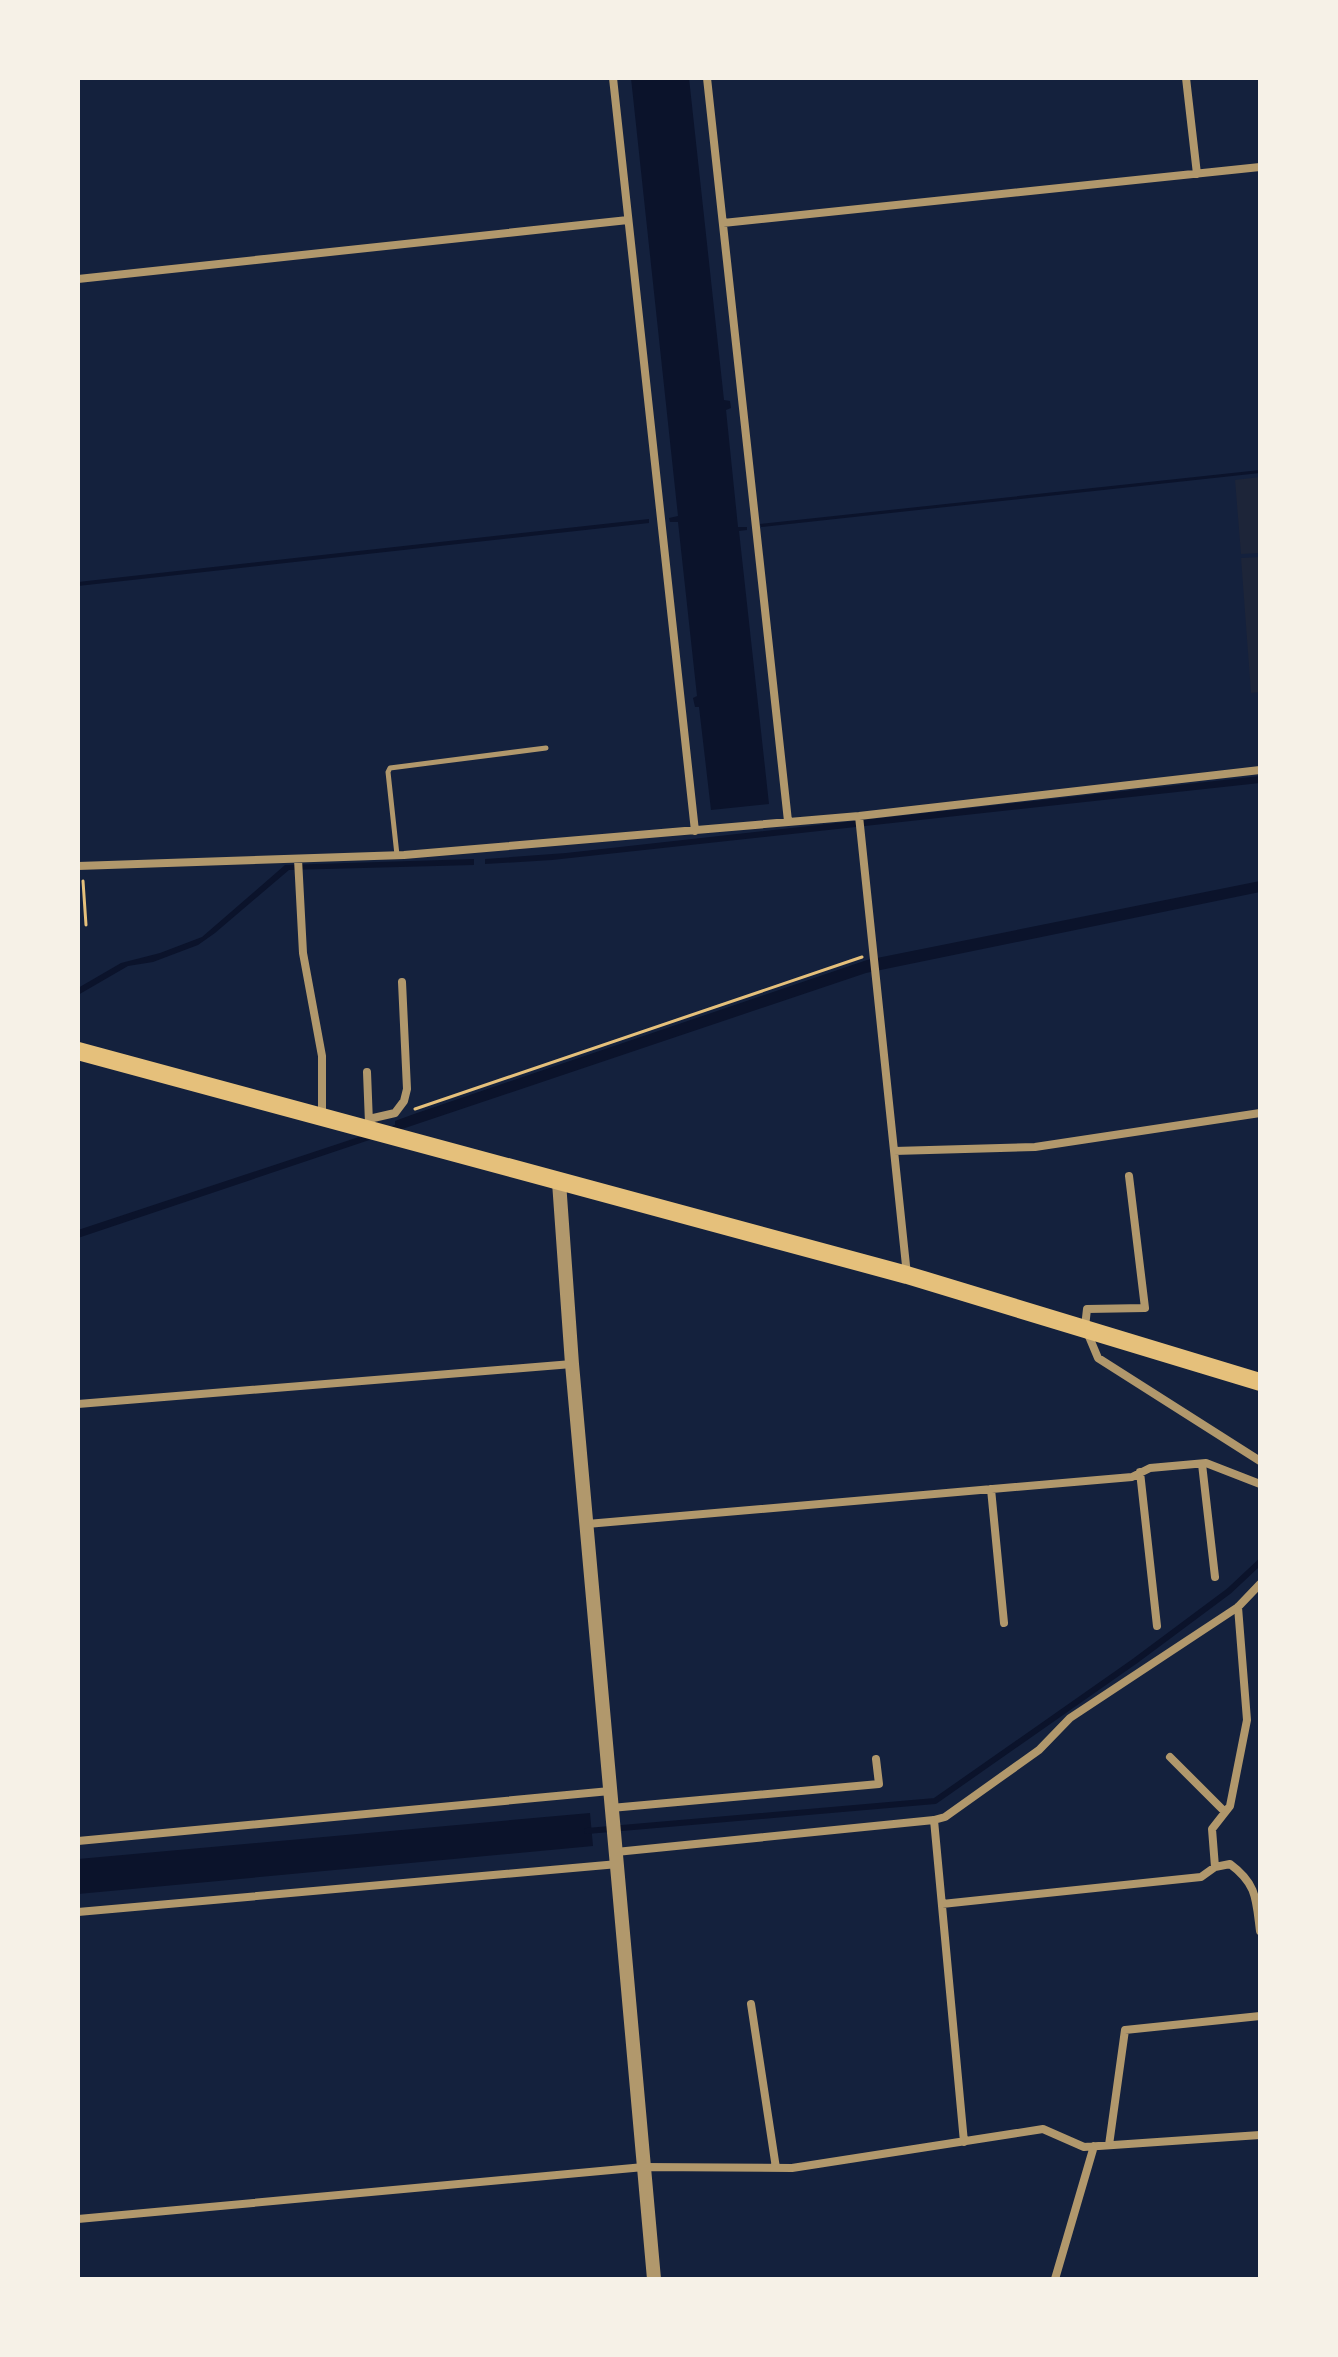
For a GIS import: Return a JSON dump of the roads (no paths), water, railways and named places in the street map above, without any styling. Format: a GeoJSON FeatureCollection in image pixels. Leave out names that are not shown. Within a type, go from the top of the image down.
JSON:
{"type":"FeatureCollection","features":[{"type":"Feature","properties":{"kind":"highway"},"geometry":{"type":"LineString","coordinates":[[78,1051],[322,1117],[369,1125],[559,1182],[907,1275],[1260,1382]]}},
{"type":"Feature","properties":{"kind":"street"},"geometry":{"type":"LineString","coordinates":[[613,78],[695,831]]}},
{"type":"Feature","properties":{"kind":"street"},"geometry":{"type":"LineString","coordinates":[[707,78],[788,821]]}},
{"type":"Feature","properties":{"kind":"street"},"geometry":{"type":"LineString","coordinates":[[1186,78],[1197,174]]}},
{"type":"Feature","properties":{"kind":"street"},"geometry":{"type":"LineString","coordinates":[[723,223],[1260,167]]}},
{"type":"Feature","properties":{"kind":"street"},"geometry":{"type":"LineString","coordinates":[[78,279],[628,220]]}},
{"type":"Feature","properties":{"kind":"street"},"geometry":{"type":"LineString","coordinates":[[80,866],[397,855],[695,831],[859,816],[1260,770]]}},
{"type":"Feature","properties":{"kind":"street"},"geometry":{"type":"LineString","coordinates":[[859,816],[907,1275]]}},
{"type":"Feature","properties":{"kind":"street"},"geometry":{"type":"LineString","coordinates":[[298,859],[303,953],[322,1056],[322,1117]]}},
{"type":"Feature","properties":{"kind":"street"},"geometry":{"type":"LineString","coordinates":[[367,1072],[369,1125],[395,1113],[404,1101],[407,1089],[402,982]]}},
{"type":"Feature","properties":{"kind":"street"},"geometry":{"type":"LineString","coordinates":[[894,1151],[1035,1147],[1260,1113]]}},
{"type":"Feature","properties":{"kind":"street"},"geometry":{"type":"LineString","coordinates":[[1129,1176],[1145,1308],[1087,1309],[1085,1327],[1098,1358],[1260,1461]]}},
{"type":"Feature","properties":{"kind":"street"},"geometry":{"type":"LineString","coordinates":[[559,1182],[572,1364],[654,2279]]}},
{"type":"Feature","properties":{"kind":"street"},"geometry":{"type":"LineString","coordinates":[[78,1404],[572,1364]]}},
{"type":"Feature","properties":{"kind":"street"},"geometry":{"type":"LineString","coordinates":[[587,1524],[1132,1477],[1150,1468],[1202,1464],[1260,1484]]}},
{"type":"Feature","properties":{"kind":"street"},"geometry":{"type":"LineString","coordinates":[[1202,1464],[1215,1577]]}},
{"type":"Feature","properties":{"kind":"street"},"geometry":{"type":"LineString","coordinates":[[1140,1472],[1157,1626]]}},
{"type":"Feature","properties":{"kind":"street"},"geometry":{"type":"LineString","coordinates":[[991,1489],[1004,1623]]}},
{"type":"Feature","properties":{"kind":"street"},"geometry":{"type":"LineString","coordinates":[[78,1912],[617,1858],[945,1817],[1039,1750],[1070,1718],[1238,1607],[1260,1584]]}},
{"type":"Feature","properties":{"kind":"street"},"geometry":{"type":"LineString","coordinates":[[1215,1867],[1212,1829],[1230,1806],[1247,1720],[1238,1607]]}},
{"type":"Feature","properties":{"kind":"street"},"geometry":{"type":"LineString","coordinates":[[1170,1757],[1225,1812]]}},
{"type":"Feature","properties":{"kind":"street"},"geometry":{"type":"LineString","coordinates":[[611,1808],[879,1784],[876,1759]]}},
{"type":"Feature","properties":{"kind":"street"},"geometry":{"type":"LineString","coordinates":[[78,1841],[610,1791]]}},
{"type":"Feature","properties":{"kind":"street"},"geometry":{"type":"LineString","coordinates":[[934,1820],[964,2142]]}},
{"type":"Feature","properties":{"kind":"street"},"geometry":{"type":"LineString","coordinates":[[942,1904],[1201,1877],[1215,1867],[1230,1864],[1244,1874],[1255,1891],[1260,1931]]}},
{"type":"Feature","properties":{"kind":"street"},"geometry":{"type":"LineString","coordinates":[[751,2004],[776,2168]]}},
{"type":"Feature","properties":{"kind":"street"},"geometry":{"type":"LineString","coordinates":[[1109,2145],[1125,2030],[1260,2016]]}},
{"type":"Feature","properties":{"kind":"street"},"geometry":{"type":"LineString","coordinates":[[78,2219],[644,2167],[792,2168],[1043,2129],[1084,2147],[1260,2135]]}},
{"type":"Feature","properties":{"kind":"street"},"geometry":{"type":"LineString","coordinates":[[1055,2279],[1094,2146]]}},
{"type":"Feature","properties":{"kind":"lane"},"geometry":{"type":"LineString","coordinates":[[397,855],[390,768],[546,748]]}},
{"type":"Feature","properties":{"kind":"waterway"},"geometry":{"type":"LineString","coordinates":[[587,1831],[935,1801],[1135,1661],[1229,1591],[1260,1562]]}}]}
